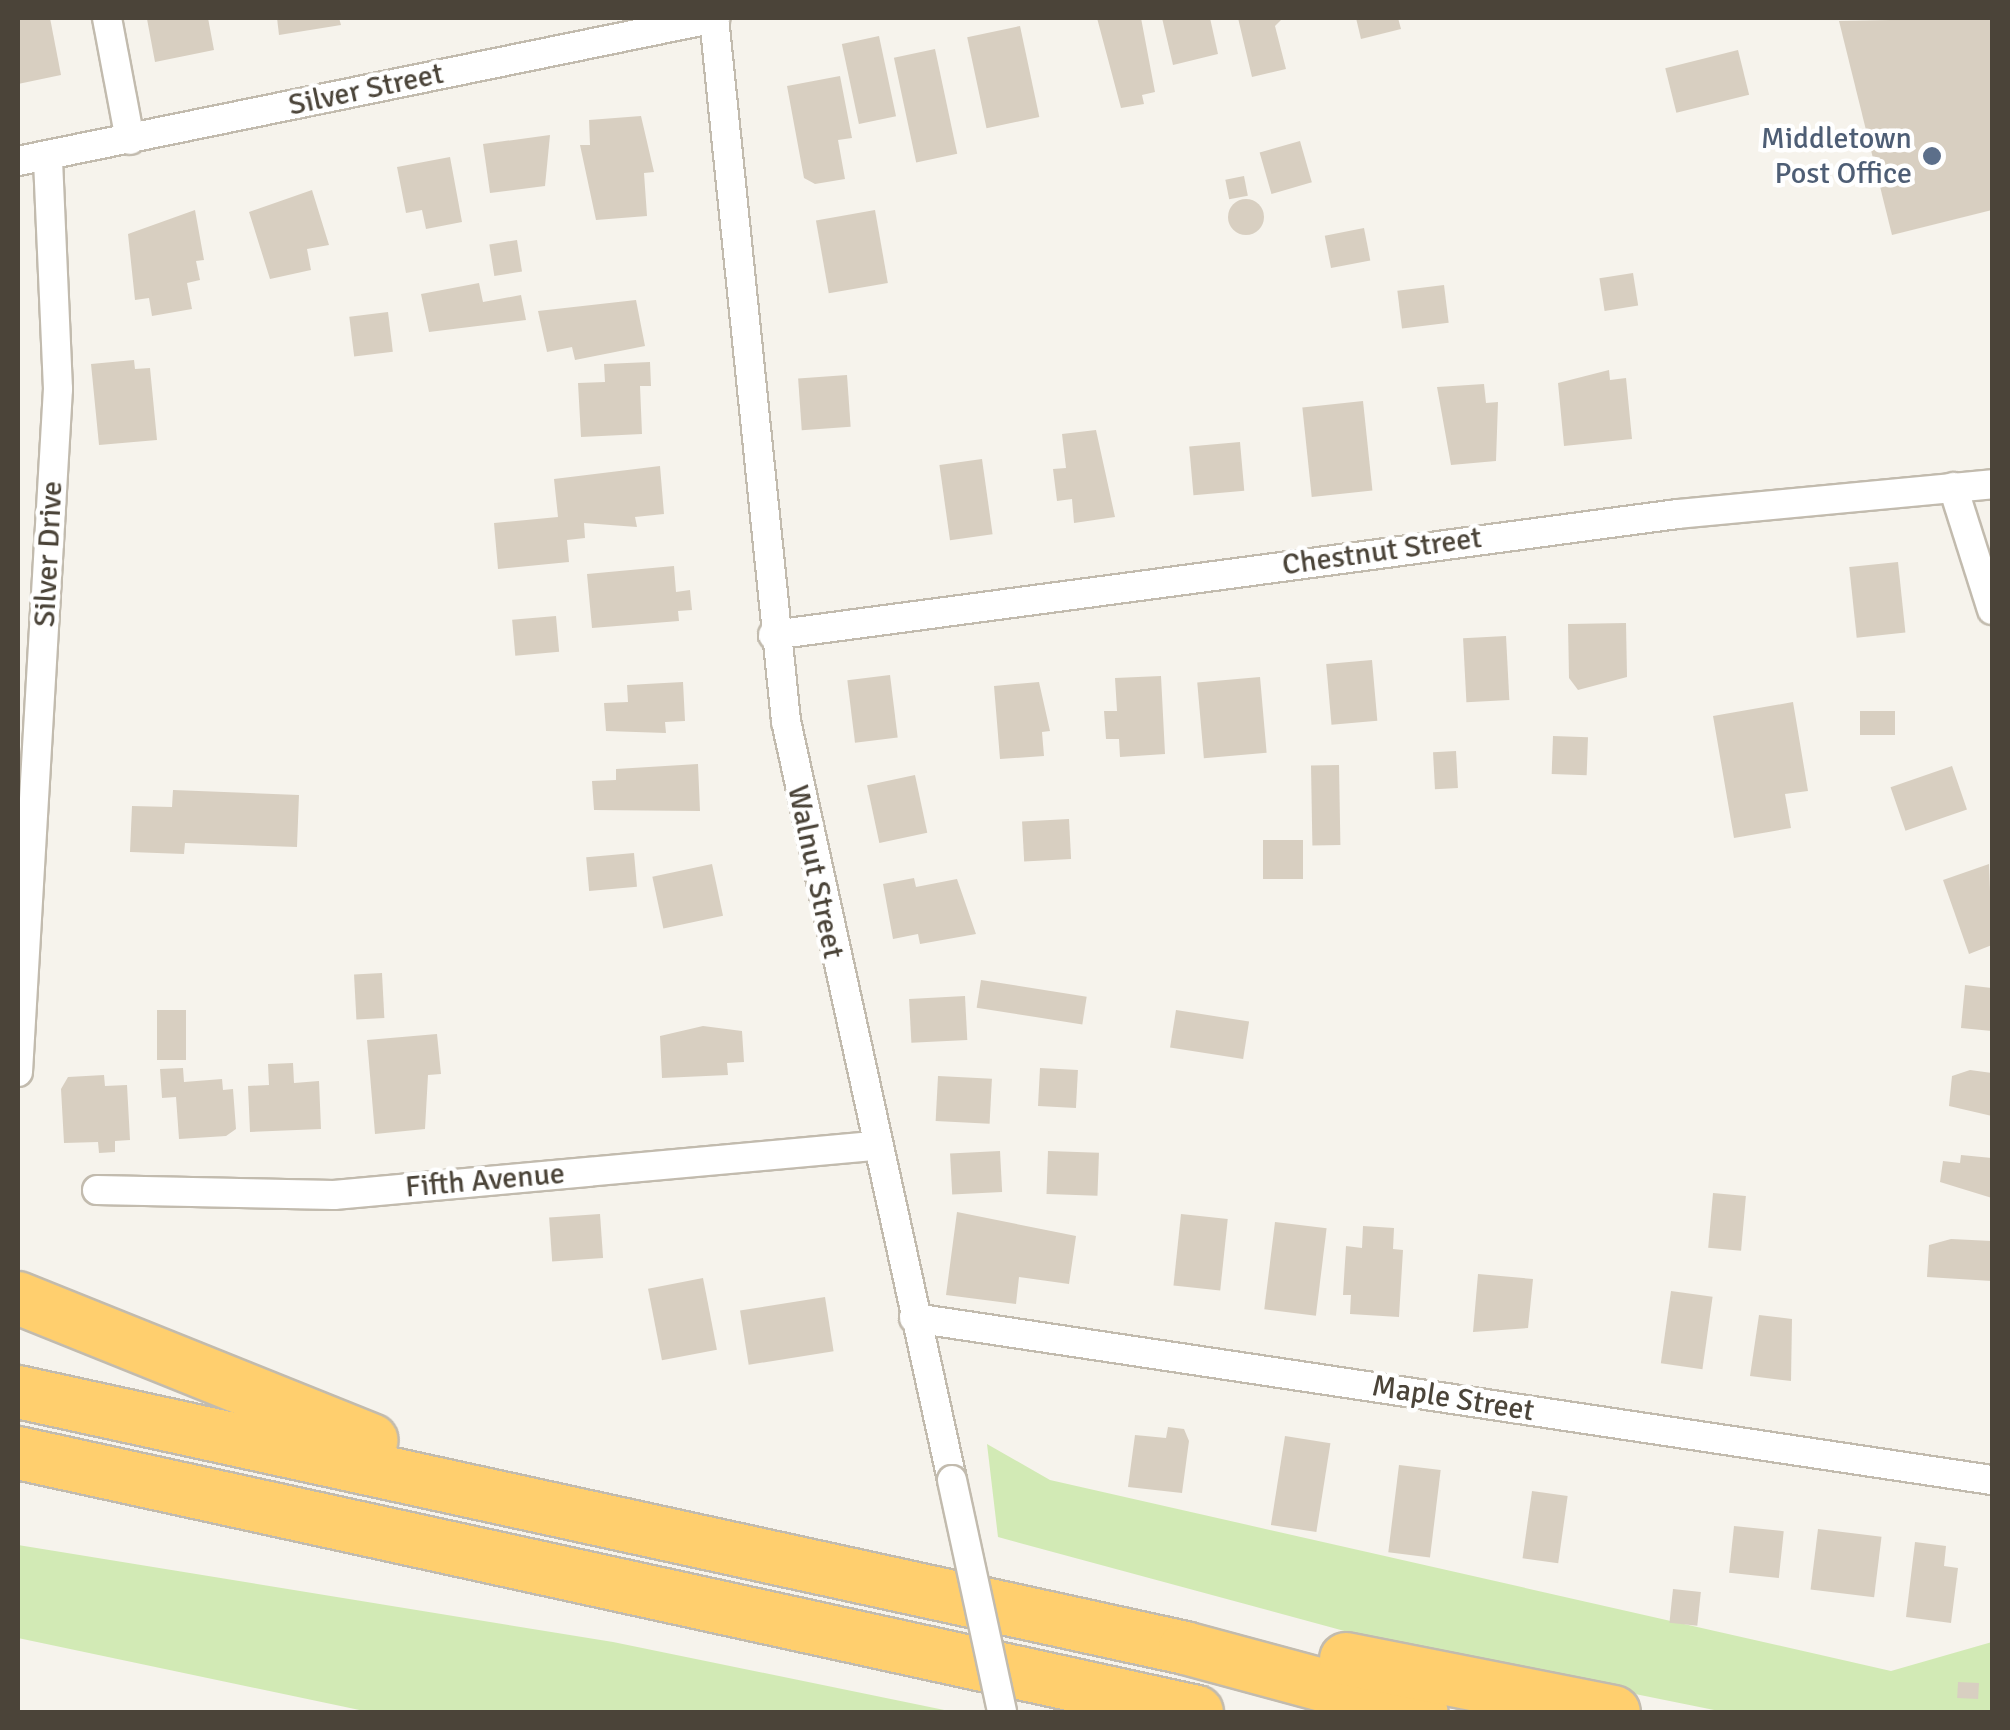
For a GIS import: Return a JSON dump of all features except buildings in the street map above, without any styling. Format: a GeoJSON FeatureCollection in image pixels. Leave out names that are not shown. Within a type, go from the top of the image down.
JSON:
{"type":"FeatureCollection","features":[{"type":"Feature","properties":{"kind":"highway"},"geometry":{"type":"LineString","coordinates":[[18,1298],[280,1409],[634,1527]]}},
{"type":"Feature","properties":{"kind":"highway"},"geometry":{"type":"LineString","coordinates":[[18,1392],[891,1584],[1422,1712]]}},
{"type":"Feature","properties":{"kind":"highway"},"geometry":{"type":"LineString","coordinates":[[18,1453],[1196,1712]]}},
{"type":"Feature","properties":{"kind":"highway"},"geometry":{"type":"LineString","coordinates":[[18,1474],[407,1538]]}},
{"type":"Feature","properties":{"kind":"highway"},"geometry":{"type":"LineString","coordinates":[[891,1584],[1614,1712]]}},
{"type":"Feature","properties":{"kind":"street"},"geometry":{"type":"LineString","coordinates":[[107,18],[130,140]]}},
{"type":"Feature","properties":{"kind":"street","name":"Silver Street"},"geometry":{"type":"LineString","coordinates":[[18,161],[714,18]]}},
{"type":"Feature","properties":{"kind":"street","name":"Walnut Street"},"geometry":{"type":"LineString","coordinates":[[714,18],[773,635],[872,1146],[952,1480],[1002,1712]]}},
{"type":"Feature","properties":{"kind":"street","name":"Silver Drive"},"geometry":{"type":"LineString","coordinates":[[18,1072],[58,389],[48,156]]}},
{"type":"Feature","properties":{"kind":"street","name":"Chestnut Street"},"geometry":{"type":"LineString","coordinates":[[773,635],[1478,539],[1992,484]]}},
{"type":"Feature","properties":{"kind":"street"},"geometry":{"type":"LineString","coordinates":[[1953,487],[1992,610]]}},
{"type":"Feature","properties":{"kind":"street","name":"Fifth Avenue"},"geometry":{"type":"LineString","coordinates":[[97,1190],[334,1194],[872,1146]]}},
{"type":"Feature","properties":{"kind":"street","name":"Maple Street"},"geometry":{"type":"LineString","coordinates":[[914,1318],[1992,1480]]}},
{"type":"Feature","properties":{"kind":"green space"},"geometry":{"type":"Polygon","coordinates":[[[987,1444],[1050,1480],[1891,1671],[1992,1642],[1992,1712],[1724,1712],[1407,1648],[998,1537],[987,1444]]]}},
{"type":"Feature","properties":{"kind":"green space"},"geometry":{"type":"Polygon","coordinates":[[[18,1545],[613,1642],[954,1712],[369,1712],[18,1638],[18,1545]]]}},
{"type":"Feature","properties":{"kind":"place","name":"Middletown Post Office"},"geometry":{"type":"Point","coordinates":[1932,156]}}]}
